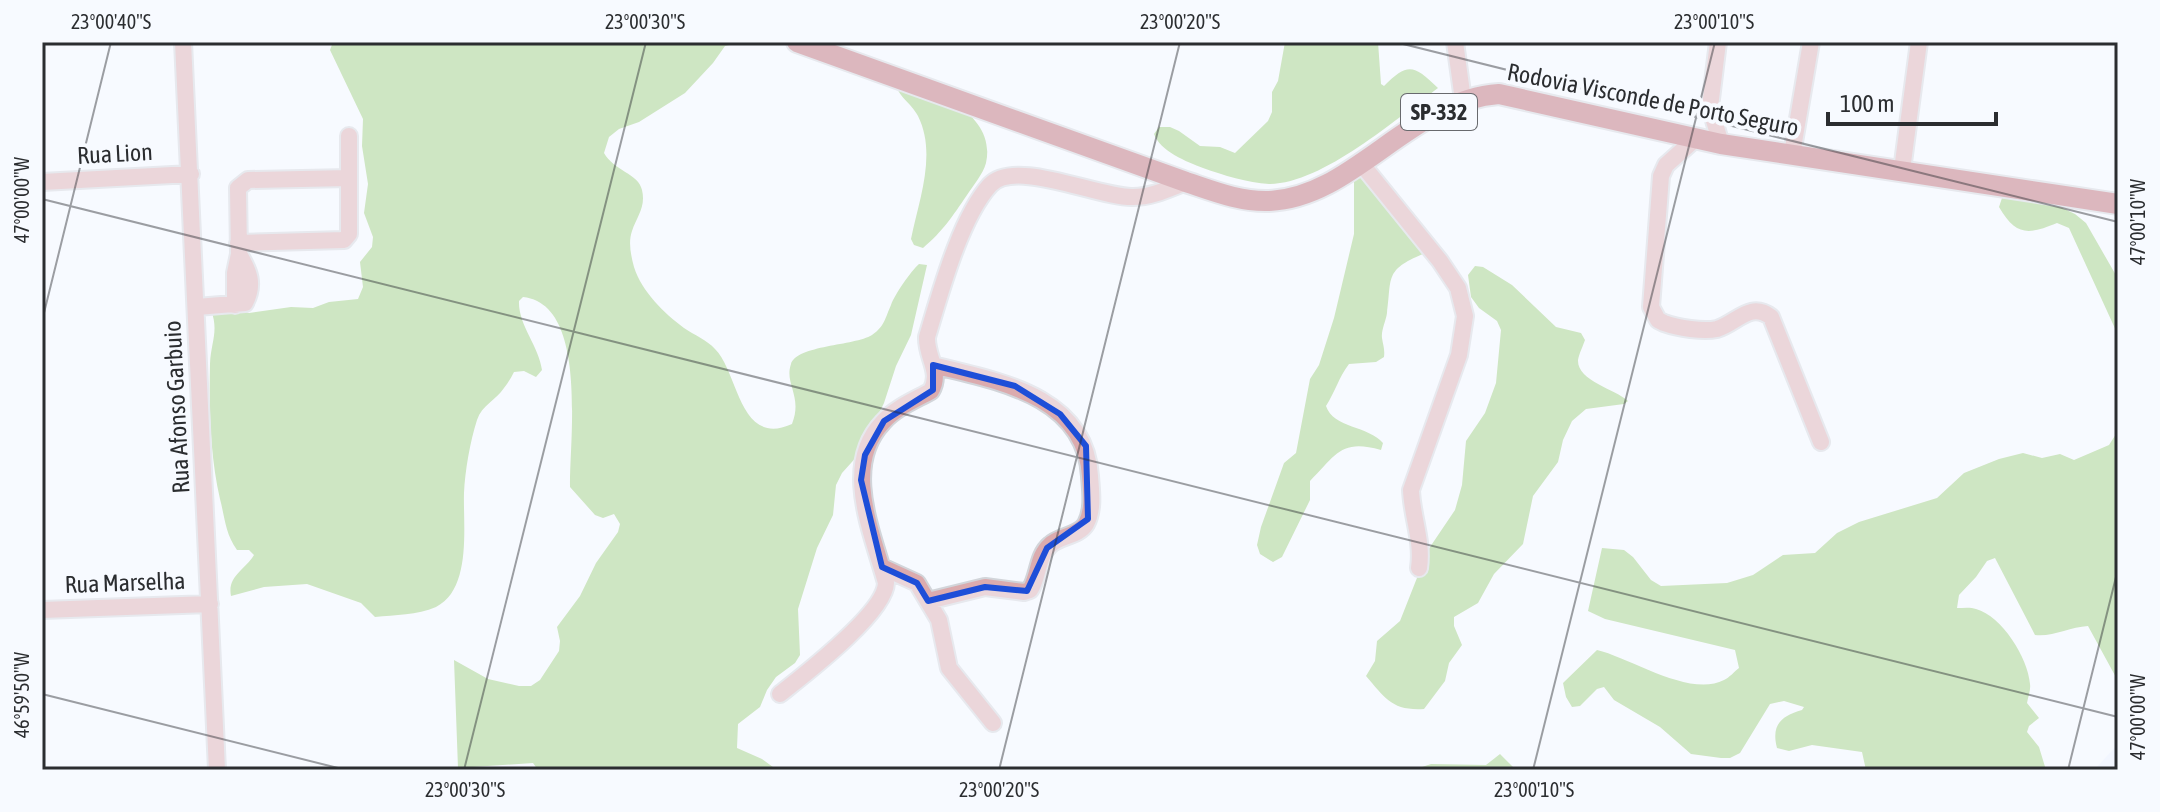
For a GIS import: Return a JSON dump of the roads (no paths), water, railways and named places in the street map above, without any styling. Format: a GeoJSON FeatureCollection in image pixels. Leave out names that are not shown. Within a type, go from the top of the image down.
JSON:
{"type":"FeatureCollection","features":[{"type":"Feature","properties":{"kind":"main road","name":"Rodovia Visconde de Porto Seguro"},"geometry":{"type":"LineString","coordinates":[[797,42],[1186,182],[1250,200],[1285,199],[1317,189],[1440,111],[1463,100],[1485,95],[1512,96],[1721,144],[2118,204]]}},
{"type":"Feature","properties":{"kind":"street","name":"Rua Afonso Garbuio"},"geometry":{"type":"LineString","coordinates":[[183,42],[217,770]]}},
{"type":"Feature","properties":{"kind":"street"},"geometry":{"type":"LineString","coordinates":[[1455,42],[1463,100]]}},
{"type":"Feature","properties":{"kind":"street"},"geometry":{"type":"LineString","coordinates":[[1718,42],[1710,107],[1721,144]]}},
{"type":"Feature","properties":{"kind":"street"},"geometry":{"type":"LineString","coordinates":[[1792,154],[1811,42]]}},
{"type":"Feature","properties":{"kind":"street"},"geometry":{"type":"LineString","coordinates":[[1902,170],[1919,42]]}},
{"type":"Feature","properties":{"kind":"street"},"geometry":{"type":"LineString","coordinates":[[239,248],[344,240],[349,234],[349,136]]}},
{"type":"Feature","properties":{"kind":"street"},"geometry":{"type":"LineString","coordinates":[[1695,139],[1666,165],[1661,176],[1651,307],[1658,320],[1664,323],[1709,330],[1753,310],[1771,317],[1821,442]]}},
{"type":"Feature","properties":{"kind":"street"},"geometry":{"type":"LineString","coordinates":[[1360,162],[1440,261],[1458,288],[1465,316],[1459,355],[1411,490],[1412,511],[1421,548],[1419,568]]}},
{"type":"Feature","properties":{"kind":"street","name":"Rua Lion"},"geometry":{"type":"LineString","coordinates":[[42,182],[191,174]]}},
{"type":"Feature","properties":{"kind":"street"},"geometry":{"type":"LineString","coordinates":[[780,694],[834,650],[880,603],[886,591],[882,567],[868,525],[861,480],[865,455],[884,421],[931,391],[935,381],[927,337],[950,264],[969,220],[990,185],[1011,175],[1022,175],[1130,197],[1152,195],[1186,182]]}},
{"type":"Feature","properties":{"kind":"street"},"geometry":{"type":"LineString","coordinates":[[197,307],[245,303],[249,295],[250,272],[239,248],[238,188],[248,180],[349,178]]}},
{"type":"Feature","properties":{"kind":"street"},"geometry":{"type":"LineString","coordinates":[[928,601],[985,587],[1030,590],[1047,548],[1082,529],[1091,507],[1086,446],[1060,414],[1015,386],[933,365]]}},
{"type":"Feature","properties":{"kind":"street"},"geometry":{"type":"LineString","coordinates":[[882,567],[917,583],[939,620],[949,668],[993,723]]}},
{"type":"Feature","properties":{"kind":"street","name":"Rua Marselha"},"geometry":{"type":"LineString","coordinates":[[42,610],[210,604]]}}]}
